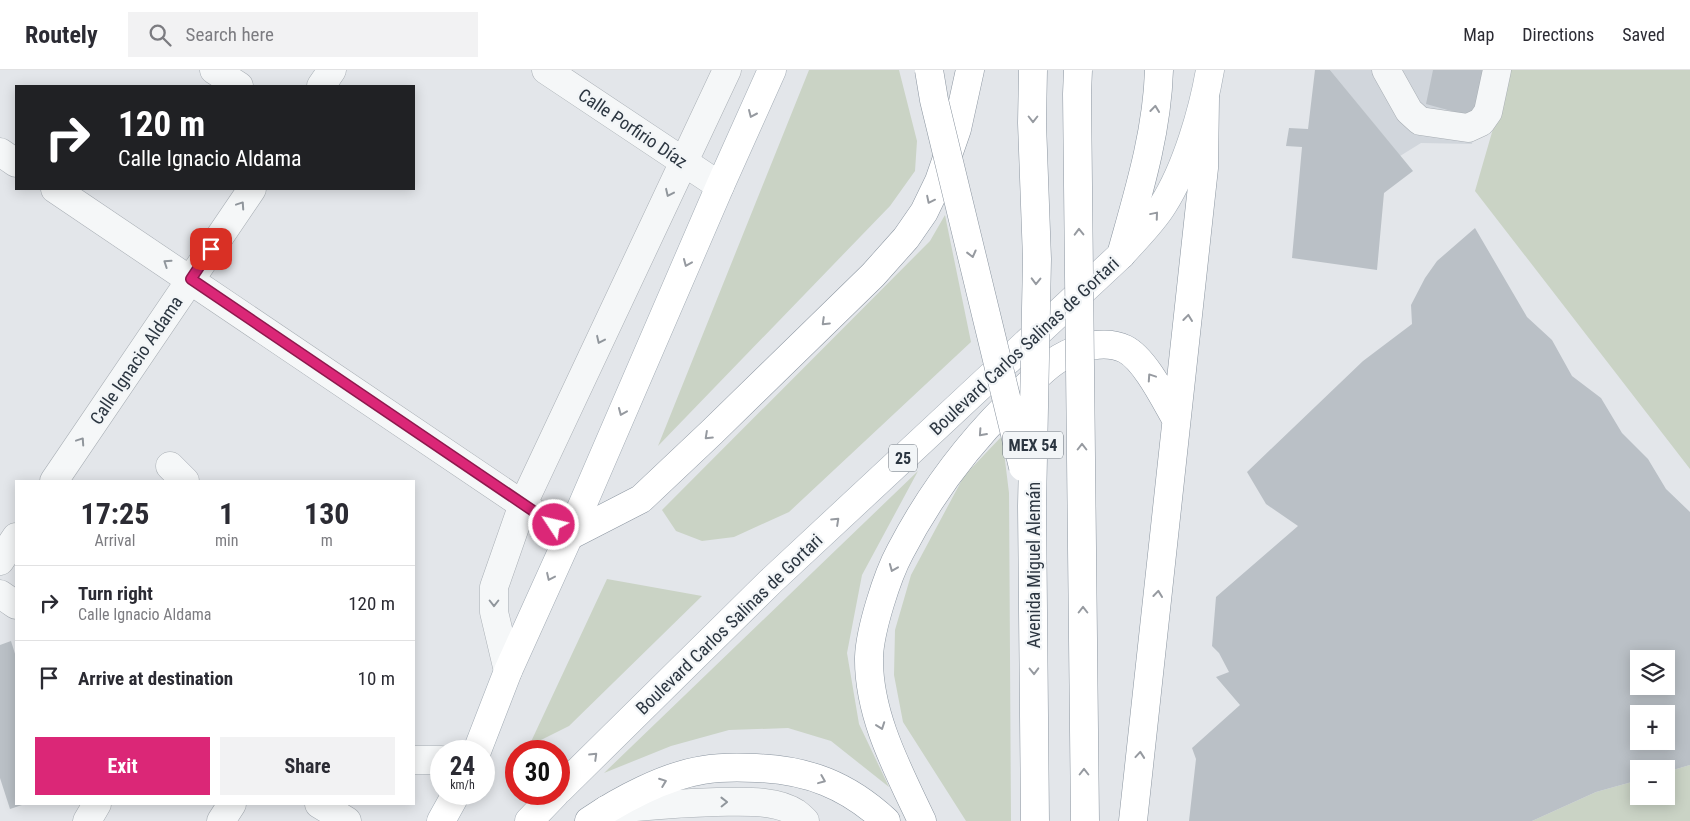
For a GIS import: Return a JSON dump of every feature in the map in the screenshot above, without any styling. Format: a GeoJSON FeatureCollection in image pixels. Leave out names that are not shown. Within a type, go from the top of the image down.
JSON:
{"type":"FeatureCollection","features":[{"type":"Feature","properties":{"kind":"main road"},"geometry":{"type":"LineString","coordinates":[[481,740],[508,671],[569,536],[772,70]]}},
{"type":"Feature","properties":{"kind":"main road"},"geometry":{"type":"LineString","coordinates":[[929,70],[934,100],[1032,506]]}},
{"type":"Feature","properties":{"kind":"main road"},"geometry":{"type":"LineString","coordinates":[[569,536],[641,498],[712,432],[866,282],[906,238],[924,212],[939,181],[957,130],[970,70]]}},
{"type":"Feature","properties":{"kind":"main road","name":"Avenida Miguel Alemán"},"geometry":{"type":"LineString","coordinates":[[1033,70],[1032,123],[1037,259],[1032,506],[1035,821]]}},
{"type":"Feature","properties":{"kind":"main road","name":"MEX 54"},"geometry":{"type":"LineString","coordinates":[[1078,70],[1085,821]]}},
{"type":"Feature","properties":{"kind":"main road"},"geometry":{"type":"LineString","coordinates":[[1122,255],[1150,149],[1159,70]]}},
{"type":"Feature","properties":{"kind":"main road","name":"Boulevard Carlos Salinas de Gortari"},"geometry":{"type":"LineString","coordinates":[[570,779],[770,582],[1122,255],[1163,205],[1181,170],[1205,98],[1210,70]]}},
{"type":"Feature","properties":{"kind":"main road"},"geometry":{"type":"LineString","coordinates":[[1134,821],[1204,168],[1205,98]]}},
{"type":"Feature","properties":{"kind":"main road"},"geometry":{"type":"LineString","coordinates":[[922,821],[904,784],[875,710],[870,679],[869,654],[884,590],[899,553],[934,494],[973,443],[1007,404],[1036,376],[1058,359],[1074,350],[1096,345],[1110,345],[1125,349],[1136,357],[1151,376],[1176,419]]}},
{"type":"Feature","properties":{"kind":"main road"},"geometry":{"type":"LineString","coordinates":[[597,816],[624,799],[665,781],[702,770],[739,767],[783,769],[814,777],[842,788],[886,821]]}},
{"type":"Feature","properties":{"kind":"main road"},"geometry":{"type":"LineString","coordinates":[[441,821],[450,805]]}},
{"type":"Feature","properties":{"kind":"main road"},"geometry":{"type":"LineString","coordinates":[[529,821],[544,805]]}},
{"type":"Feature","properties":{"kind":"street"},"geometry":{"type":"LineString","coordinates":[[214,70],[237,85]]}},
{"type":"Feature","properties":{"kind":"street"},"geometry":{"type":"LineString","coordinates":[[322,85],[332,70]]}},
{"type":"Feature","properties":{"kind":"street","name":"Calle Porfirio Díaz"},"geometry":{"type":"LineString","coordinates":[[546,70],[720,186]]}},
{"type":"Feature","properties":{"kind":"street"},"geometry":{"type":"LineString","coordinates":[[508,671],[494,612],[494,587],[523,504],[727,70]]}},
{"type":"Feature","properties":{"kind":"street"},"geometry":{"type":"LineString","coordinates":[[1386,70],[1409,111],[1420,121],[1468,128],[1481,122],[1488,112],[1497,70]]}},
{"type":"Feature","properties":{"kind":"street"},"geometry":{"type":"LineString","coordinates":[[0,152],[15,162]]}},
{"type":"Feature","properties":{"kind":"street"},"geometry":{"type":"LineString","coordinates":[[58,190],[569,536]]}},
{"type":"Feature","properties":{"kind":"street","name":"Calle Ignacio Aldama"},"geometry":{"type":"LineString","coordinates":[[55,480],[251,190]]}},
{"type":"Feature","properties":{"kind":"street"},"geometry":{"type":"LineString","coordinates":[[0,561],[15,538]]}},
{"type":"Feature","properties":{"kind":"street"},"geometry":{"type":"LineString","coordinates":[[0,594],[15,604]]}},
{"type":"Feature","properties":{"kind":"street"},"geometry":{"type":"LineString","coordinates":[[415,760],[430,760]]}},
{"type":"Feature","properties":{"kind":"street"},"geometry":{"type":"LineString","coordinates":[[597,816],[687,802],[748,802],[767,803],[782,807],[796,812],[805,821]]}},
{"type":"Feature","properties":{"kind":"street"},"geometry":{"type":"LineString","coordinates":[[87,821],[96,805]]}},
{"type":"Feature","properties":{"kind":"street"},"geometry":{"type":"LineString","coordinates":[[221,821],[231,805]]}},
{"type":"Feature","properties":{"kind":"street"},"geometry":{"type":"LineString","coordinates":[[322,805],[347,821]]}},
{"type":"Feature","properties":{"kind":"shaded area"},"geometry":{"type":"Polygon","coordinates":[[[1330,70],[1488,70],[1472,144],[1421,143],[1400,156],[1330,70]]]}},
{"type":"Feature","properties":{"kind":"green space"},"geometry":{"type":"Polygon","coordinates":[[[809,70],[899,70],[917,141],[915,171],[890,206],[658,446],[809,70]]]}},
{"type":"Feature","properties":{"kind":"green space"},"geometry":{"type":"Polygon","coordinates":[[[1510,70],[1690,70],[1690,469],[1475,191],[1510,70]]]}},
{"type":"Feature","properties":{"kind":"green space"},"geometry":{"type":"Polygon","coordinates":[[[945,215],[971,342],[789,512],[734,537],[702,541],[676,531],[662,510],[930,241],[945,215]]]}},
{"type":"Feature","properties":{"kind":"green space"},"geometry":{"type":"Polygon","coordinates":[[[1002,436],[1009,493],[1011,821],[966,821],[903,722],[894,675],[895,630],[911,575],[964,476],[1002,436]]]}},
{"type":"Feature","properties":{"kind":"green space"},"geometry":{"type":"Polygon","coordinates":[[[918,471],[862,575],[847,653],[859,724],[889,787],[831,741],[788,728],[729,730],[671,746],[604,773],[918,471]]]}},
{"type":"Feature","properties":{"kind":"green space"},"geometry":{"type":"Polygon","coordinates":[[[607,579],[702,596],[569,726],[541,740],[532,740],[607,579]]]}},
{"type":"Feature","properties":{"kind":"green space"},"geometry":{"type":"Polygon","coordinates":[[[1690,765],[1690,821],[1532,821],[1596,792],[1630,783],[1630,805],[1675,805],[1675,769],[1690,765]]]}},
{"type":"Feature","properties":{"kind":"building"},"geometry":{"type":"Polygon","coordinates":[[[1315,70],[1330,70],[1413,171],[1384,193],[1377,270],[1292,258],[1302,147],[1286,146],[1289,128],[1308,129],[1315,70]]]}},
{"type":"Feature","properties":{"kind":"building"},"geometry":{"type":"Polygon","coordinates":[[[1433,70],[1490,70],[1477,118],[1426,104],[1433,70]]]}},
{"type":"Feature","properties":{"kind":"building"},"geometry":{"type":"Polygon","coordinates":[[[1475,228],[1527,317],[1552,340],[1572,376],[1601,398],[1622,433],[1648,459],[1666,489],[1690,512],[1690,765],[1675,769],[1675,760],[1630,760],[1630,783],[1596,792],[1532,821],[1189,821],[1196,759],[1192,748],[1240,705],[1216,677],[1229,672],[1219,653],[1212,646],[1216,597],[1298,526],[1266,504],[1247,472],[1363,361],[1412,324],[1411,305],[1425,278],[1437,261],[1475,228]]]}},
{"type":"Feature","properties":{"kind":"building"},"geometry":{"type":"Polygon","coordinates":[[[11,641],[15,654],[15,805],[22,805],[10,809],[0,778],[0,645],[11,641]]]}},
{"type":"Feature","properties":{"kind":"route"},"geometry":{"type":"LineString","coordinates":[[211,249],[191,279],[554,525]]}}]}
